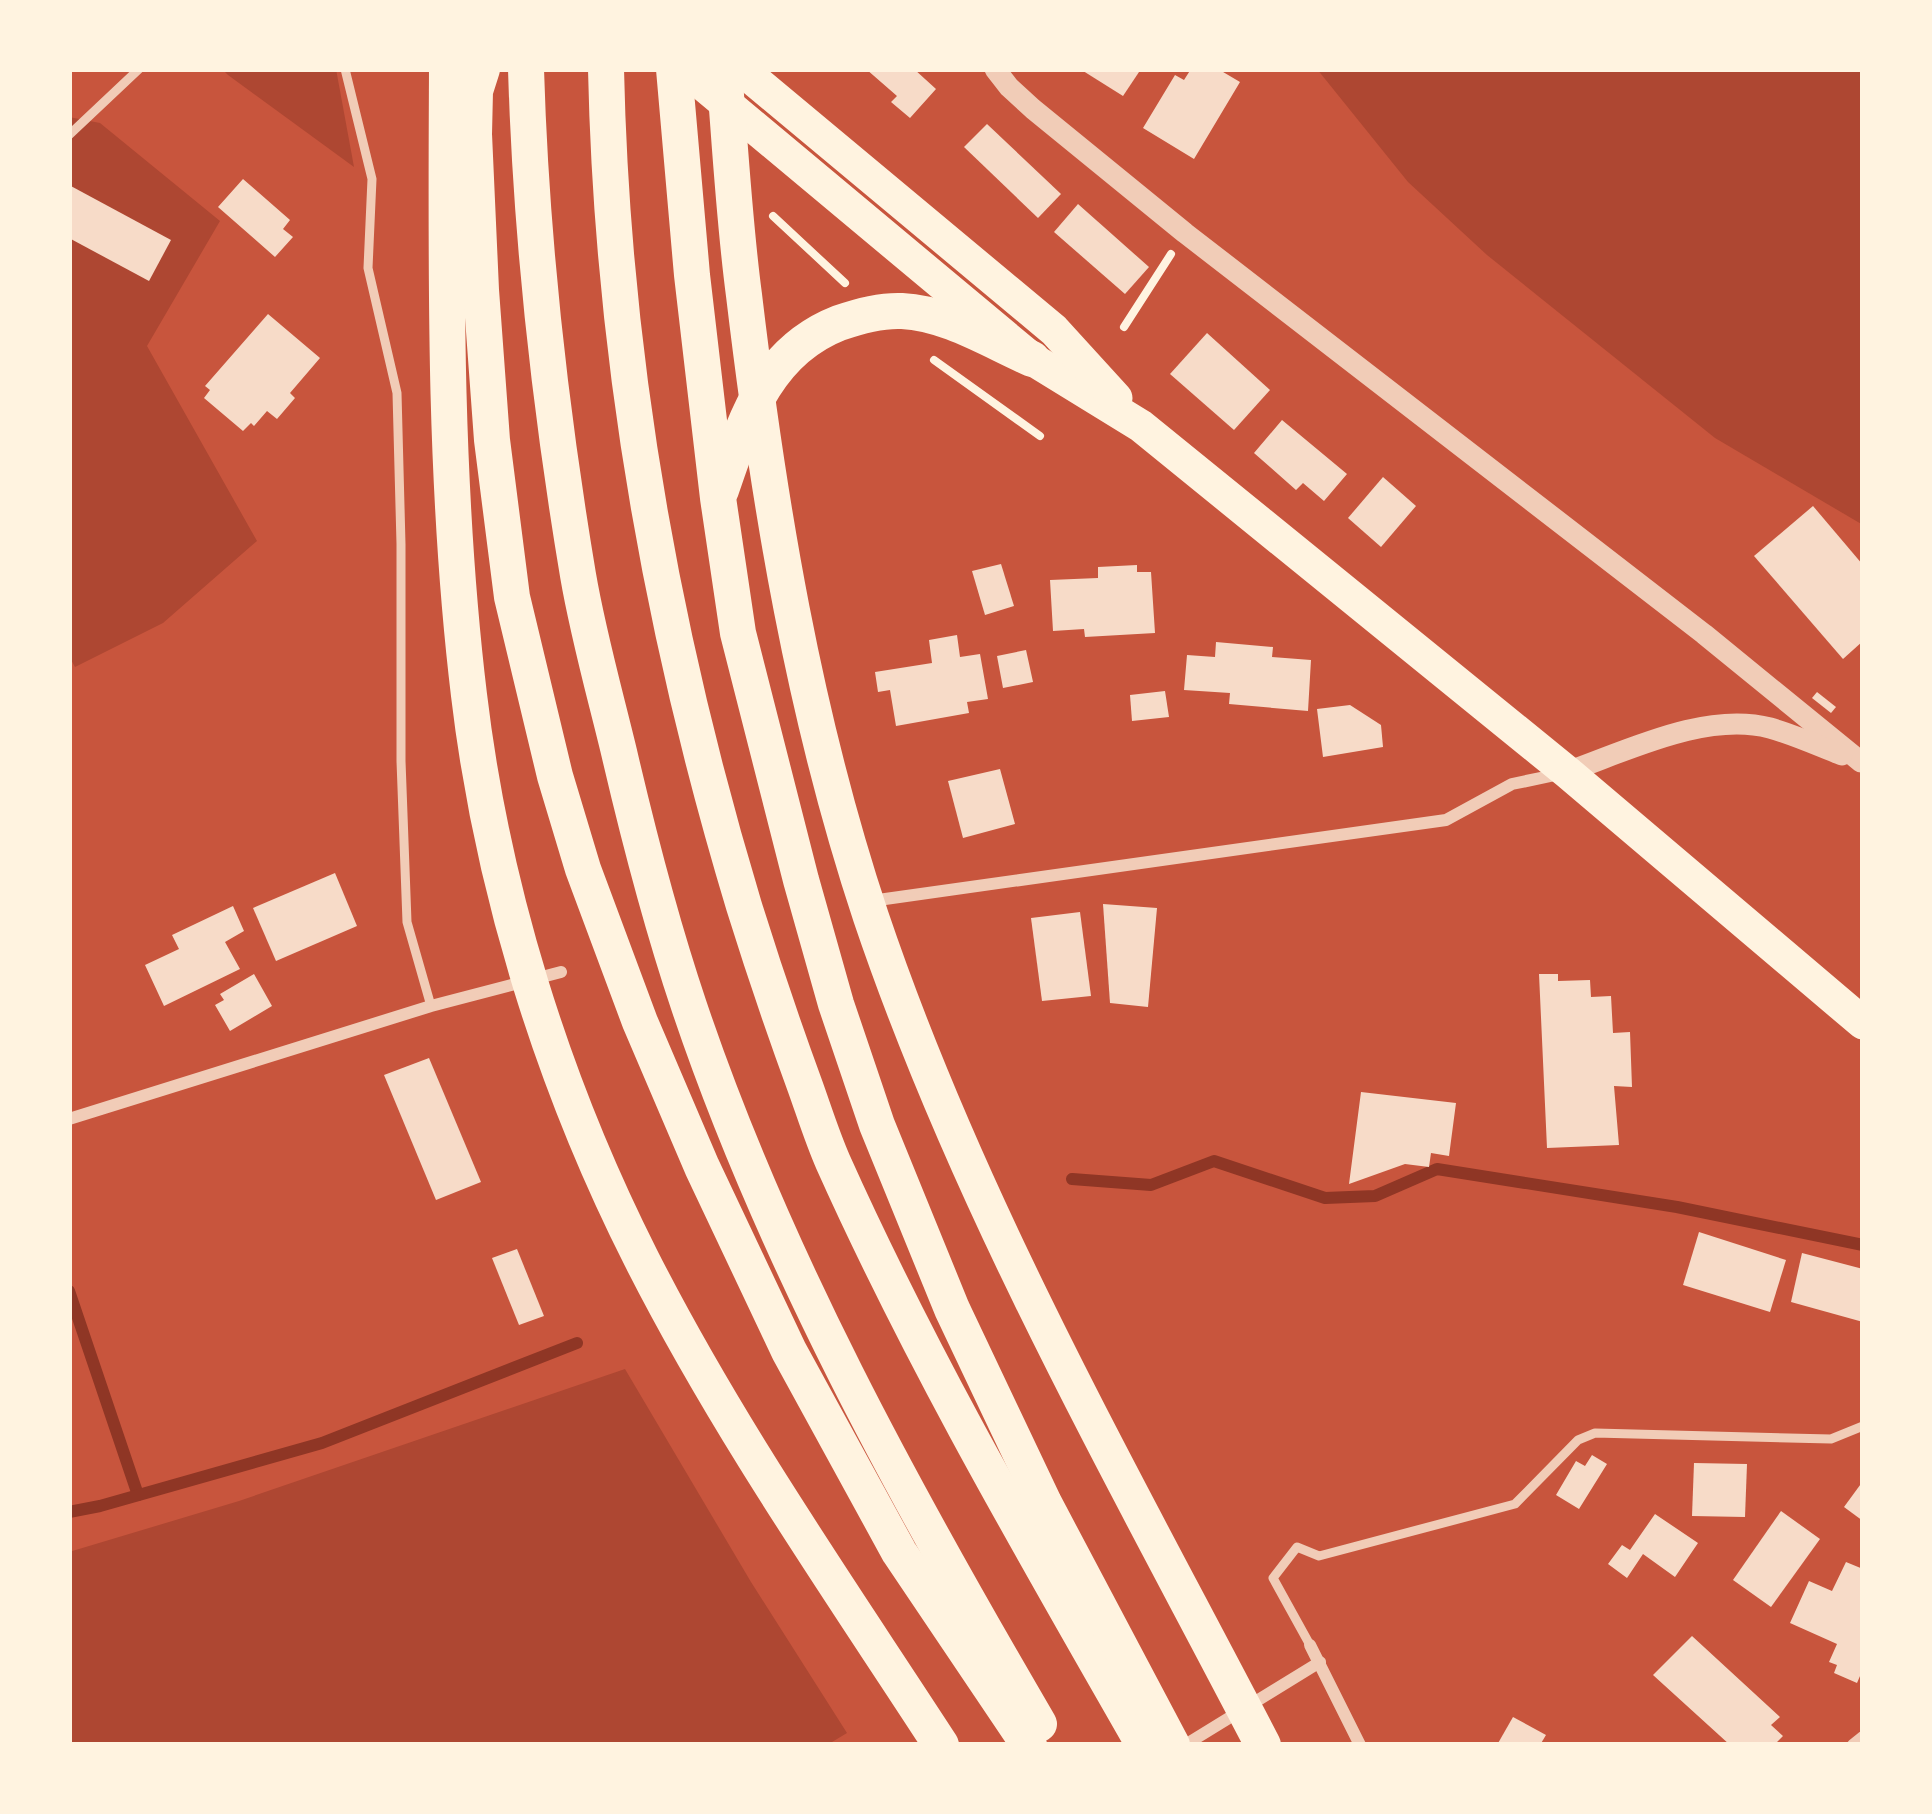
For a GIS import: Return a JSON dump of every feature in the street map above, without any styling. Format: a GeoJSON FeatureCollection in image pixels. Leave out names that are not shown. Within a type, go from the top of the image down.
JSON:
{"type":"FeatureCollection","features":[{"type":"Feature","properties":{"kind":"highway"},"geometry":{"type":"LineString","coordinates":[[429,69],[456,160],[481,290]]}},
{"type":"Feature","properties":{"kind":"highway"},"geometry":{"type":"LineString","coordinates":[[447,69],[446,223],[458,582],[469,698],[486,803],[525,963],[572,1101],[639,1254],[718,1399],[941,1745]]}},
{"type":"Feature","properties":{"kind":"highway"},"geometry":{"type":"LineString","coordinates":[[482,69],[473,134],[492,440],[512,597],[555,776],[583,869],[640,1022],[789,1351],[899,1552],[1029,1745]]}},
{"type":"Feature","properties":{"kind":"highway"},"geometry":{"type":"LineString","coordinates":[[526,69],[539,278],[579,579],[645,863],[689,1008],[746,1155],[824,1330],[940,1556],[1052,1745]]}},
{"type":"Feature","properties":{"kind":"highway"},"geometry":{"type":"LineString","coordinates":[[607,69],[618,274],[665,598],[700,751],[770,989],[831,1158],[903,1309],[1015,1520],[1144,1745]]}},
{"type":"Feature","properties":{"kind":"highway"},"geometry":{"type":"LineString","coordinates":[[674,69],[692,275],[738,633],[836,1004],[877,1125],[962,1330],[1045,1503],[1172,1745]]}},
{"type":"Feature","properties":{"kind":"highway"},"geometry":{"type":"LineString","coordinates":[[689,69],[1032,359]]}},
{"type":"Feature","properties":{"kind":"highway"},"geometry":{"type":"LineString","coordinates":[[724,69],[743,293],[787,593],[842,821],[872,917],[939,1097],[1019,1276],[1263,1745]]}},
{"type":"Feature","properties":{"kind":"highway"},"geometry":{"type":"LineString","coordinates":[[741,69],[1054,330],[1142,426]]}},
{"type":"Feature","properties":{"kind":"highway"},"geometry":{"type":"LineString","coordinates":[[718,498],[743,426],[777,365],[815,333],[860,315],[903,311],[950,322],[1032,359],[1142,426],[1568,772],[1863,1023]]}},
{"type":"Feature","properties":{"kind":"street"},"geometry":{"type":"LineString","coordinates":[[995,69],[1033,109],[1185,233],[1862,762]]}},
{"type":"Feature","properties":{"kind":"street"},"geometry":{"type":"LineString","coordinates":[[854,903],[1446,820],[1512,784],[1568,772],[1683,731],[1720,725],[1766,727],[1862,762]]}},
{"type":"Feature","properties":{"kind":"street"},"geometry":{"type":"LineString","coordinates":[[69,1118],[431,1006],[561,972]]}},
{"type":"Feature","properties":{"kind":"street"},"geometry":{"type":"LineString","coordinates":[[1310,1645],[1360,1745]]}},
{"type":"Feature","properties":{"kind":"street"},"geometry":{"type":"LineString","coordinates":[[1184,1745],[1320,1662]]}},
{"type":"Feature","properties":{"kind":"street"},"geometry":{"type":"LineString","coordinates":[[1852,1745],[1863,1737]]}},
{"type":"Feature","properties":{"kind":"lane"},"geometry":{"type":"LineString","coordinates":[[69,135],[139,69]]}},
{"type":"Feature","properties":{"kind":"lane"},"geometry":{"type":"LineString","coordinates":[[345,69],[372,178],[368,268],[397,393],[407,922],[431,1006]]}},
{"type":"Feature","properties":{"kind":"lane"},"geometry":{"type":"LineString","coordinates":[[1310,1645],[1273,1579],[1297,1547],[1318,1556],[1514,1504],[1578,1440],[1595,1433],[1831,1438],[1863,1426]]}},
{"type":"Feature","properties":{"kind":"path"},"geometry":{"type":"LineString","coordinates":[[766,210],[853,290]]}},
{"type":"Feature","properties":{"kind":"path"},"geometry":{"type":"LineString","coordinates":[[1124,327],[1185,233]]}},
{"type":"Feature","properties":{"kind":"path"},"geometry":{"type":"LineString","coordinates":[[924,352],[1040,436]]}},
{"type":"Feature","properties":{"kind":"shaded area"},"geometry":{"type":"Polygon","coordinates":[[[222,69],[336,69],[354,167],[228,75],[222,69]]]}},
{"type":"Feature","properties":{"kind":"shaded area"},"geometry":{"type":"Polygon","coordinates":[[[1317,69],[1863,69],[1863,525],[1715,438],[1487,255],[1408,182],[1317,69]]]}},
{"type":"Feature","properties":{"kind":"shaded area"},"geometry":{"type":"Polygon","coordinates":[[[69,117],[100,123],[220,221],[147,346],[257,541],[163,623],[75,667],[69,656],[69,117]]]}},
{"type":"Feature","properties":{"kind":"shaded area"},"geometry":{"type":"Polygon","coordinates":[[[625,1369],[847,1733],[827,1745],[69,1745],[69,1552],[239,1501],[625,1369]]]}},
{"type":"Feature","properties":{"kind":"building"},"geometry":{"type":"Polygon","coordinates":[[[866,69],[914,69],[936,89],[910,118],[891,102],[897,96],[866,69]]]}},
{"type":"Feature","properties":{"kind":"building"},"geometry":{"type":"Polygon","coordinates":[[[1080,69],[1141,69],[1123,96],[1080,69]]]}},
{"type":"Feature","properties":{"kind":"building"},"geometry":{"type":"Polygon","coordinates":[[[1191,69],[1218,69],[1240,82],[1194,159],[1143,128],[1175,75],[1184,80],[1191,69]]]}},
{"type":"Feature","properties":{"kind":"building"},"geometry":{"type":"Polygon","coordinates":[[[987,124],[1061,194],[1038,218],[964,147],[987,124]]]}},
{"type":"Feature","properties":{"kind":"building"},"geometry":{"type":"Polygon","coordinates":[[[243,179],[290,220],[283,229],[293,237],[275,257],[218,207],[243,179]]]}},
{"type":"Feature","properties":{"kind":"building"},"geometry":{"type":"Polygon","coordinates":[[[69,185],[171,240],[149,281],[69,238],[69,185]]]}},
{"type":"Feature","properties":{"kind":"building"},"geometry":{"type":"Polygon","coordinates":[[[1078,204],[1149,267],[1125,294],[1054,232],[1078,204]]]}},
{"type":"Feature","properties":{"kind":"building"},"geometry":{"type":"Polygon","coordinates":[[[268,314],[320,358],[290,393],[295,398],[277,419],[267,411],[243,431],[204,398],[210,390],[205,386],[268,314]]]}},
{"type":"Feature","properties":{"kind":"building"},"geometry":{"type":"Polygon","coordinates":[[[1207,333],[1270,390],[1234,430],[1170,374],[1207,333]]]}},
{"type":"Feature","properties":{"kind":"building"},"geometry":{"type":"Polygon","coordinates":[[[1282,420],[1347,474],[1324,501],[1303,483],[1296,490],[1254,453],[1282,420]]]}},
{"type":"Feature","properties":{"kind":"building"},"geometry":{"type":"Polygon","coordinates":[[[1383,477],[1416,506],[1381,547],[1348,518],[1383,477]]]}},
{"type":"Feature","properties":{"kind":"building"},"geometry":{"type":"Polygon","coordinates":[[[1813,506],[1863,565],[1863,641],[1843,659],[1754,556],[1813,506]]]}},
{"type":"Feature","properties":{"kind":"building"},"geometry":{"type":"Polygon","coordinates":[[[1001,564],[1014,606],[985,615],[972,571],[1001,564]]]}},
{"type":"Feature","properties":{"kind":"building"},"geometry":{"type":"Polygon","coordinates":[[[1137,565],[1137,572],[1151,572],[1155,633],[1085,637],[1084,629],[1053,631],[1050,580],[1098,578],[1098,567],[1137,565]]]}},
{"type":"Feature","properties":{"kind":"building"},"geometry":{"type":"Polygon","coordinates":[[[957,635],[960,657],[980,654],[988,699],[967,702],[969,713],[896,726],[890,690],[878,692],[875,672],[932,663],[929,640],[957,635]]]}},
{"type":"Feature","properties":{"kind":"building"},"geometry":{"type":"Polygon","coordinates":[[[1216,642],[1273,647],[1272,657],[1311,660],[1308,711],[1229,704],[1230,693],[1184,690],[1187,655],[1215,657],[1216,642]]]}},
{"type":"Feature","properties":{"kind":"building"},"geometry":{"type":"Polygon","coordinates":[[[1026,650],[1033,682],[1003,688],[997,656],[1026,650]]]}},
{"type":"Feature","properties":{"kind":"building"},"geometry":{"type":"Polygon","coordinates":[[[1165,691],[1169,717],[1132,721],[1130,695],[1165,691]]]}},
{"type":"Feature","properties":{"kind":"building"},"geometry":{"type":"Polygon","coordinates":[[[1817,692],[1836,707],[1831,713],[1812,698],[1817,692]]]}},
{"type":"Feature","properties":{"kind":"building"},"geometry":{"type":"Polygon","coordinates":[[[1350,705],[1381,725],[1383,747],[1323,757],[1317,709],[1350,705]]]}},
{"type":"Feature","properties":{"kind":"building"},"geometry":{"type":"Polygon","coordinates":[[[1000,769],[1015,824],[963,838],[948,781],[1000,769]]]}},
{"type":"Feature","properties":{"kind":"building"},"geometry":{"type":"Polygon","coordinates":[[[335,873],[357,926],[276,961],[253,908],[335,873]]]}},
{"type":"Feature","properties":{"kind":"building"},"geometry":{"type":"Polygon","coordinates":[[[1103,904],[1157,908],[1148,1007],[1110,1003],[1103,904]]]}},
{"type":"Feature","properties":{"kind":"building"},"geometry":{"type":"Polygon","coordinates":[[[233,906],[244,931],[225,942],[240,969],[164,1006],[145,965],[179,949],[172,935],[233,906]]]}},
{"type":"Feature","properties":{"kind":"building"},"geometry":{"type":"Polygon","coordinates":[[[1080,912],[1091,996],[1042,1001],[1031,918],[1080,912]]]}},
{"type":"Feature","properties":{"kind":"building"},"geometry":{"type":"Polygon","coordinates":[[[254,974],[272,1006],[230,1031],[215,1005],[224,1000],[220,994],[254,974]]]}},
{"type":"Feature","properties":{"kind":"building"},"geometry":{"type":"Polygon","coordinates":[[[1539,974],[1558,974],[1558,981],[1590,980],[1591,997],[1611,996],[1613,1033],[1630,1032],[1632,1087],[1614,1086],[1619,1145],[1547,1148],[1539,974]]]}},
{"type":"Feature","properties":{"kind":"building"},"geometry":{"type":"Polygon","coordinates":[[[429,1058],[481,1182],[436,1200],[384,1075],[429,1058]]]}},
{"type":"Feature","properties":{"kind":"building"},"geometry":{"type":"Polygon","coordinates":[[[1361,1092],[1456,1103],[1449,1156],[1431,1153],[1429,1167],[1405,1164],[1349,1184],[1361,1092]]]}},
{"type":"Feature","properties":{"kind":"building"},"geometry":{"type":"Polygon","coordinates":[[[1699,1232],[1786,1260],[1770,1312],[1683,1285],[1699,1232]]]}},
{"type":"Feature","properties":{"kind":"building"},"geometry":{"type":"Polygon","coordinates":[[[517,1249],[544,1316],[519,1325],[492,1258],[517,1249]]]}},
{"type":"Feature","properties":{"kind":"building"},"geometry":{"type":"Polygon","coordinates":[[[1802,1253],[1863,1269],[1863,1322],[1791,1302],[1802,1253]]]}},
{"type":"Feature","properties":{"kind":"building"},"geometry":{"type":"Polygon","coordinates":[[[1592,1455],[1607,1464],[1579,1509],[1556,1495],[1576,1461],[1585,1466],[1592,1455]]]}},
{"type":"Feature","properties":{"kind":"building"},"geometry":{"type":"Polygon","coordinates":[[[1694,1463],[1747,1464],[1745,1517],[1692,1516],[1694,1463]]]}},
{"type":"Feature","properties":{"kind":"building"},"geometry":{"type":"Polygon","coordinates":[[[1863,1481],[1863,1521],[1844,1507],[1863,1481]]]}},
{"type":"Feature","properties":{"kind":"building"},"geometry":{"type":"Polygon","coordinates":[[[1781,1511],[1820,1539],[1771,1607],[1733,1580],[1781,1511]]]}},
{"type":"Feature","properties":{"kind":"building"},"geometry":{"type":"Polygon","coordinates":[[[1655,1514],[1698,1543],[1675,1577],[1643,1554],[1627,1578],[1608,1564],[1622,1545],[1630,1550],[1655,1514]]]}},
{"type":"Feature","properties":{"kind":"building"},"geometry":{"type":"Polygon","coordinates":[[[1846,1562],[1863,1569],[1863,1669],[1857,1683],[1834,1673],[1837,1665],[1829,1662],[1837,1644],[1790,1623],[1809,1581],[1832,1591],[1846,1562]]]}},
{"type":"Feature","properties":{"kind":"building"},"geometry":{"type":"Polygon","coordinates":[[[1692,1636],[1780,1717],[1771,1725],[1783,1736],[1774,1745],[1730,1745],[1653,1675],[1692,1636]]]}},
{"type":"Feature","properties":{"kind":"building"},"geometry":{"type":"Polygon","coordinates":[[[1513,1717],[1546,1735],[1540,1745],[1497,1745],[1513,1717]]]}},
{"type":"Feature","properties":{"kind":"waterway"},"geometry":{"type":"LineString","coordinates":[[1072,1179],[1151,1185],[1214,1161],[1325,1198],[1375,1196],[1437,1169],[1677,1207],[1863,1245]]}},
{"type":"Feature","properties":{"kind":"waterway"},"geometry":{"type":"LineString","coordinates":[[69,1291],[138,1495]]}},
{"type":"Feature","properties":{"kind":"waterway"},"geometry":{"type":"LineString","coordinates":[[69,1512],[322,1443],[577,1343]]}}]}
